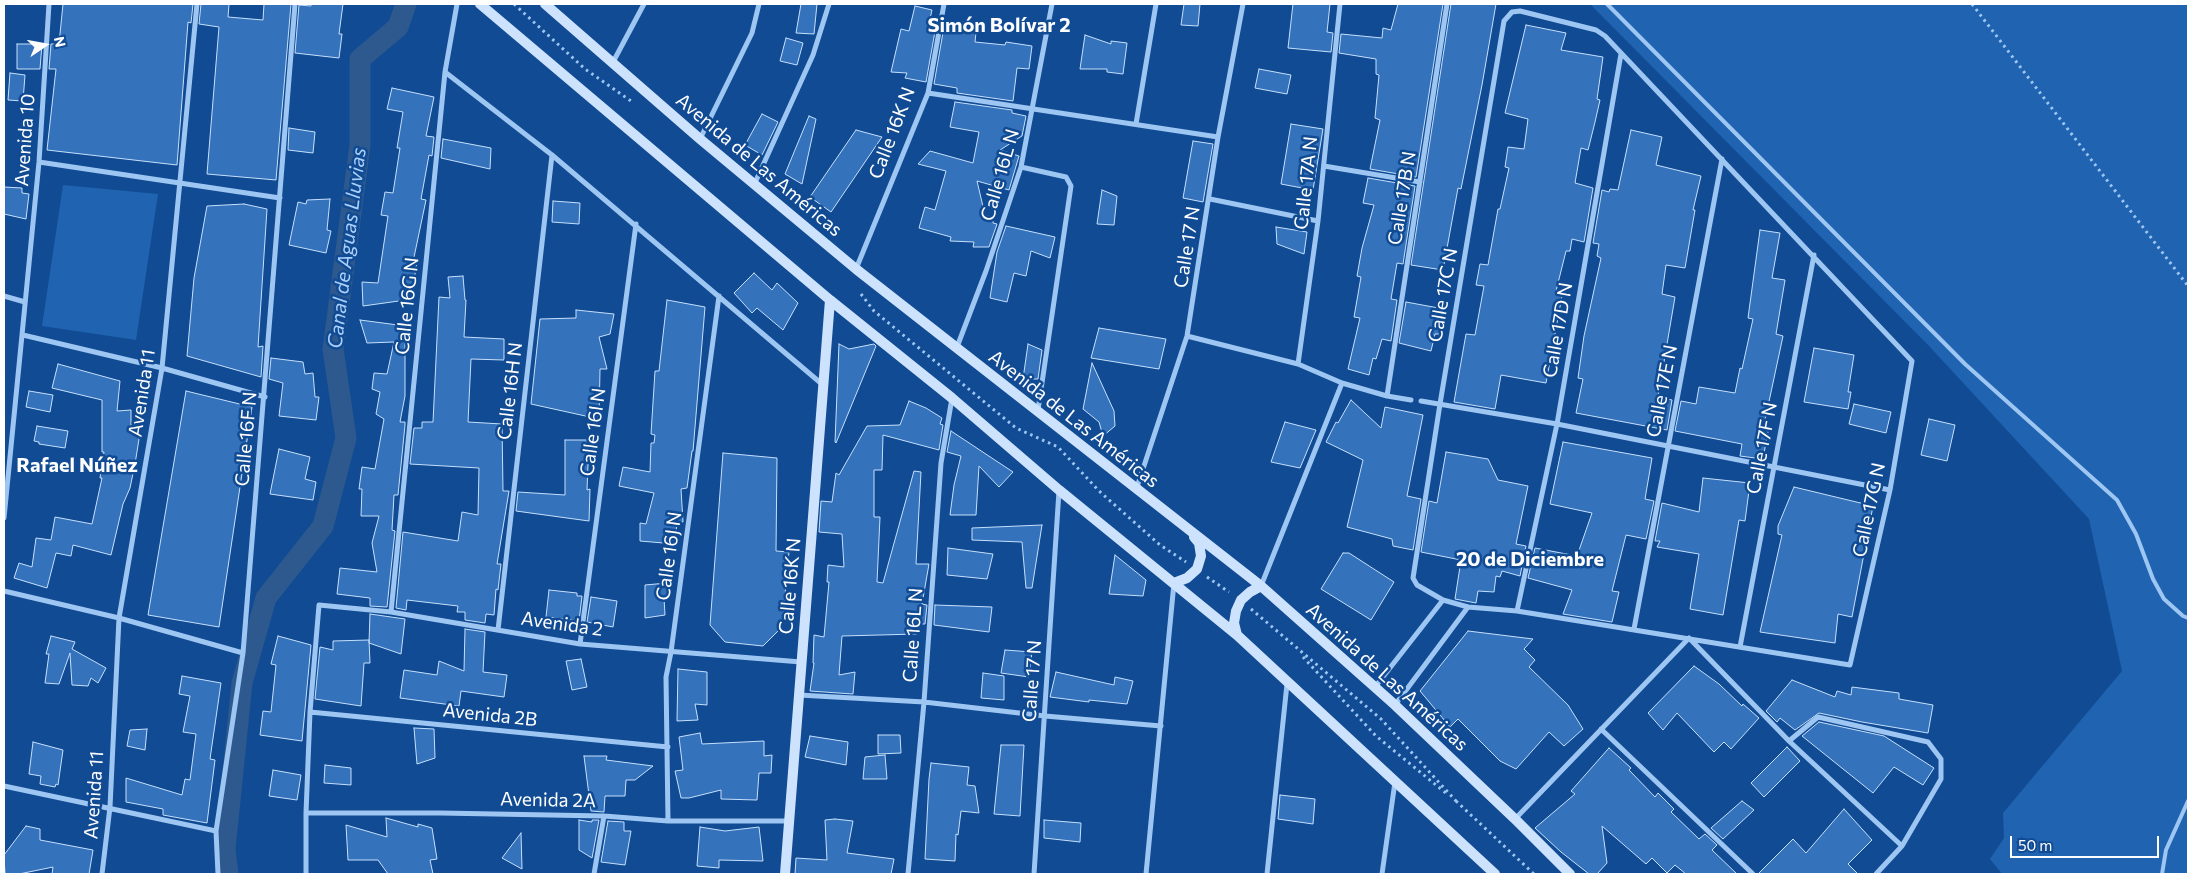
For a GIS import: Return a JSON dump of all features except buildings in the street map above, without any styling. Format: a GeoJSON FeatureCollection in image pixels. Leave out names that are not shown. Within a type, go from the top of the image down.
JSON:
{"type":"FeatureCollection","features":[{"type":"Feature","properties":{"kind":"main road"},"geometry":{"type":"LineString","coordinates":[[480,4],[830,300],[952,398],[1059,490],[1237,635],[1287,684],[1396,781],[1494,874]]}},
{"type":"Feature","properties":{"kind":"main road","name":"Avenida de Las Américas"},"geometry":{"type":"LineString","coordinates":[[545,4],[700,139],[856,269],[1037,413],[1260,586],[1395,705],[1515,818],[1570,874]]}},
{"type":"Feature","properties":{"kind":"main road","name":"Calle 16K N"},"geometry":{"type":"LineString","coordinates":[[785,874],[830,300]]}},
{"type":"Feature","properties":{"kind":"main road"},"geometry":{"type":"LineString","coordinates":[[1174,583],[1187,578],[1197,569],[1201,556],[1198,543],[1190,532]]}},
{"type":"Feature","properties":{"kind":"main road"},"geometry":{"type":"LineString","coordinates":[[1237,635],[1234,623],[1236,611],[1241,600],[1260,586]]}},
{"type":"Feature","properties":{"kind":"street","name":"Avenida 10"},"geometry":{"type":"LineString","coordinates":[[4,518],[39,162],[49,4]]}},
{"type":"Feature","properties":{"kind":"street","name":"Avenida 11"},"geometry":{"type":"LineString","coordinates":[[102,874],[110,807],[119,618],[162,368],[178,183],[197,4]]}},
{"type":"Feature","properties":{"kind":"street","name":"Calle 16F N"},"geometry":{"type":"LineString","coordinates":[[218,874],[216,831],[243,653],[295,4]]}},
{"type":"Feature","properties":{"kind":"street","name":"Calle 16G N"},"geometry":{"type":"LineString","coordinates":[[391,612],[445,72],[457,4]]}},
{"type":"Feature","properties":{"kind":"street"},"geometry":{"type":"LineString","coordinates":[[612,64],[644,4]]}},
{"type":"Feature","properties":{"kind":"street"},"geometry":{"type":"LineString","coordinates":[[700,139],[752,33],[759,4]]}},
{"type":"Feature","properties":{"kind":"street"},"geometry":{"type":"LineString","coordinates":[[754,185],[813,55],[829,4]]}},
{"type":"Feature","properties":{"kind":"street","name":"Calle 16K N"},"geometry":{"type":"LineString","coordinates":[[856,269],[928,93],[944,4]]}},
{"type":"Feature","properties":{"kind":"street","name":"Calle 16L N"},"geometry":{"type":"LineString","coordinates":[[956,348],[986,271],[1022,167],[1052,4]]}},
{"type":"Feature","properties":{"kind":"street"},"geometry":{"type":"LineString","coordinates":[[1136,124],[1156,4]]}},
{"type":"Feature","properties":{"kind":"street","name":"Calle 17 N"},"geometry":{"type":"LineString","coordinates":[[1136,490],[1187,336],[1210,199],[1218,137],[1243,4]]}},
{"type":"Feature","properties":{"kind":"street","name":"Calle 17A N"},"geometry":{"type":"LineString","coordinates":[[1298,364],[1318,220],[1340,4]]}},
{"type":"Feature","properties":{"kind":"street","name":"Calle 17B N"},"geometry":{"type":"LineString","coordinates":[[1387,396],[1447,4]]}},
{"type":"Feature","properties":{"kind":"street","name":"Calle 17C N"},"geometry":{"type":"LineString","coordinates":[[1443,600],[1417,585],[1413,578],[1504,21],[1512,12],[1520,11],[1596,30],[1605,36],[1621,54]]}},
{"type":"Feature","properties":{"kind":"street"},"geometry":{"type":"LineString","coordinates":[[1621,54],[1814,255]]}},
{"type":"Feature","properties":{"kind":"street","name":"Calle 17D N"},"geometry":{"type":"LineString","coordinates":[[1517,611],[1557,424],[1621,54]]}},
{"type":"Feature","properties":{"kind":"street"},"geometry":{"type":"LineString","coordinates":[[445,72],[552,155],[636,224],[824,385]]}},
{"type":"Feature","properties":{"kind":"street"},"geometry":{"type":"LineString","coordinates":[[928,93],[1218,137]]}},
{"type":"Feature","properties":{"kind":"street","name":"Calle 16H N"},"geometry":{"type":"LineString","coordinates":[[498,630],[552,155]]}},
{"type":"Feature","properties":{"kind":"street","name":"Calle 17E N"},"geometry":{"type":"LineString","coordinates":[[1634,629],[1722,159]]}},
{"type":"Feature","properties":{"kind":"street"},"geometry":{"type":"LineString","coordinates":[[39,162],[280,198]]}},
{"type":"Feature","properties":{"kind":"street"},"geometry":{"type":"LineString","coordinates":[[1324,166],[1420,182]]}},
{"type":"Feature","properties":{"kind":"street"},"geometry":{"type":"LineString","coordinates":[[1022,167],[1066,177],[1071,186],[1037,413]]}},
{"type":"Feature","properties":{"kind":"street"},"geometry":{"type":"LineString","coordinates":[[1210,199],[1318,220]]}},
{"type":"Feature","properties":{"kind":"street","name":"Calle 16I N"},"geometry":{"type":"LineString","coordinates":[[580,644],[636,224]]}},
{"type":"Feature","properties":{"kind":"street","name":"Calle 17G N"},"geometry":{"type":"LineString","coordinates":[[1740,647],[1850,665],[1890,490],[1912,361],[1814,255]]}},
{"type":"Feature","properties":{"kind":"street","name":"Calle 17F N"},"geometry":{"type":"LineString","coordinates":[[1740,647],[1814,255]]}},
{"type":"Feature","properties":{"kind":"street"},"geometry":{"type":"LineString","coordinates":[[4,296],[25,302]]}},
{"type":"Feature","properties":{"kind":"street","name":"Calle 16J N"},"geometry":{"type":"LineString","coordinates":[[668,821],[666,677],[671,652],[719,296]]}},
{"type":"Feature","properties":{"kind":"street"},"geometry":{"type":"LineString","coordinates":[[23,335],[162,368],[264,397]]}},
{"type":"Feature","properties":{"kind":"street"},"geometry":{"type":"LineString","coordinates":[[1187,336],[1298,364],[1342,383],[1387,396],[1412,400]]}},
{"type":"Feature","properties":{"kind":"street"},"geometry":{"type":"LineString","coordinates":[[1260,586],[1342,383]]}},
{"type":"Feature","properties":{"kind":"street","name":"Calle 16L N"},"geometry":{"type":"LineString","coordinates":[[908,874],[924,702],[941,463],[952,398]]}},
{"type":"Feature","properties":{"kind":"street"},"geometry":{"type":"LineString","coordinates":[[1421,401],[1557,424],[1890,490]]}},
{"type":"Feature","properties":{"kind":"street","name":"Calle 17 N"},"geometry":{"type":"LineString","coordinates":[[1034,874],[1059,490]]}},
{"type":"Feature","properties":{"kind":"street"},"geometry":{"type":"LineString","coordinates":[[1146,874],[1174,583]]}},
{"type":"Feature","properties":{"kind":"street"},"geometry":{"type":"LineString","coordinates":[[4,591],[119,618],[243,653]]}},
{"type":"Feature","properties":{"kind":"street"},"geometry":{"type":"LineString","coordinates":[[1375,687],[1443,600],[1468,607],[1517,611],[1740,647]]}},
{"type":"Feature","properties":{"kind":"street","name":"Avenida 2"},"geometry":{"type":"LineString","coordinates":[[310,712],[319,605],[391,612],[580,644],[801,662]]}},
{"type":"Feature","properties":{"kind":"street"},"geometry":{"type":"LineString","coordinates":[[1395,705],[1468,607]]}},
{"type":"Feature","properties":{"kind":"street"},"geometry":{"type":"LineString","coordinates":[[1515,818],[1689,638]]}},
{"type":"Feature","properties":{"kind":"street"},"geometry":{"type":"LineString","coordinates":[[1689,638],[1789,741],[1902,846]]}},
{"type":"Feature","properties":{"kind":"street"},"geometry":{"type":"LineString","coordinates":[[1267,874],[1287,684]]}},
{"type":"Feature","properties":{"kind":"street"},"geometry":{"type":"LineString","coordinates":[[799,695],[924,702],[1045,716],[1161,726]]}},
{"type":"Feature","properties":{"kind":"street"},"geometry":{"type":"LineString","coordinates":[[306,874],[306,813],[310,712]]}},
{"type":"Feature","properties":{"kind":"street","name":"Avenida 2B"},"geometry":{"type":"LineString","coordinates":[[310,712],[668,747]]}},
{"type":"Feature","properties":{"kind":"street"},"geometry":{"type":"LineString","coordinates":[[1789,741],[1818,717],[1928,742],[1941,759],[1942,779],[1902,846],[1876,874]]}},
{"type":"Feature","properties":{"kind":"street"},"geometry":{"type":"LineString","coordinates":[[1601,729],[1753,874]]}},
{"type":"Feature","properties":{"kind":"street"},"geometry":{"type":"LineString","coordinates":[[1382,874],[1396,781]]}},
{"type":"Feature","properties":{"kind":"street"},"geometry":{"type":"LineString","coordinates":[[4,786],[216,831]]}},
{"type":"Feature","properties":{"kind":"street","name":"Avenida 2A"},"geometry":{"type":"LineString","coordinates":[[306,813],[440,813],[604,816],[668,821],[789,821]]}},
{"type":"Feature","properties":{"kind":"street"},"geometry":{"type":"LineString","coordinates":[[594,874],[604,816]]}},
{"type":"Feature","properties":{"kind":"lane"},"geometry":{"type":"LineString","coordinates":[[1607,4],[1965,364],[2118,500],[2136,534],[2153,578],[2164,599],[2183,616],[2188,618]]}},
{"type":"Feature","properties":{"kind":"lane"},"geometry":{"type":"LineString","coordinates":[[2162,874],[2166,850],[2188,800]]}},
{"type":"Feature","properties":{"kind":"path"},"geometry":{"type":"LineString","coordinates":[[1972,4],[2188,286]]}},
{"type":"Feature","properties":{"kind":"path"},"geometry":{"type":"LineString","coordinates":[[1241,600],[1294,648],[1381,719],[1456,801]]}},
{"type":"Feature","properties":{"kind":"path"},"geometry":{"type":"LineString","coordinates":[[1294,648],[1376,736],[1456,801],[1534,874]]}},
{"type":"Feature","properties":{"kind":"shaded area"},"geometry":{"type":"Polygon","coordinates":[[[1590,4],[2188,4],[2188,874],[2002,874],[1990,859],[2004,838],[2003,813],[2122,671],[2089,519],[1929,346],[1590,4]]]}},
{"type":"Feature","properties":{"kind":"shaded area"},"geometry":{"type":"Polygon","coordinates":[[[63,185],[158,194],[136,340],[42,326],[63,185]]]}},
{"type":"Feature","properties":{"kind":"waterway","name":"Canal de Aguas Lluvias"},"geometry":{"type":"LineString","coordinates":[[228,874],[225,849],[242,683],[266,598],[323,526],[346,438],[333,349],[360,145],[360,59],[398,27],[406,4]]}},
{"type":"Feature","properties":{"kind":"district","name":"Simón Bolívar 2"},"geometry":{"type":"Point","coordinates":[999,25]}},
{"type":"Feature","properties":{"kind":"district","name":"Rafael Núñez"},"geometry":{"type":"Point","coordinates":[77,465]}},
{"type":"Feature","properties":{"kind":"district","name":"20 de Diciembre"},"geometry":{"type":"Point","coordinates":[1530,559]}}]}
